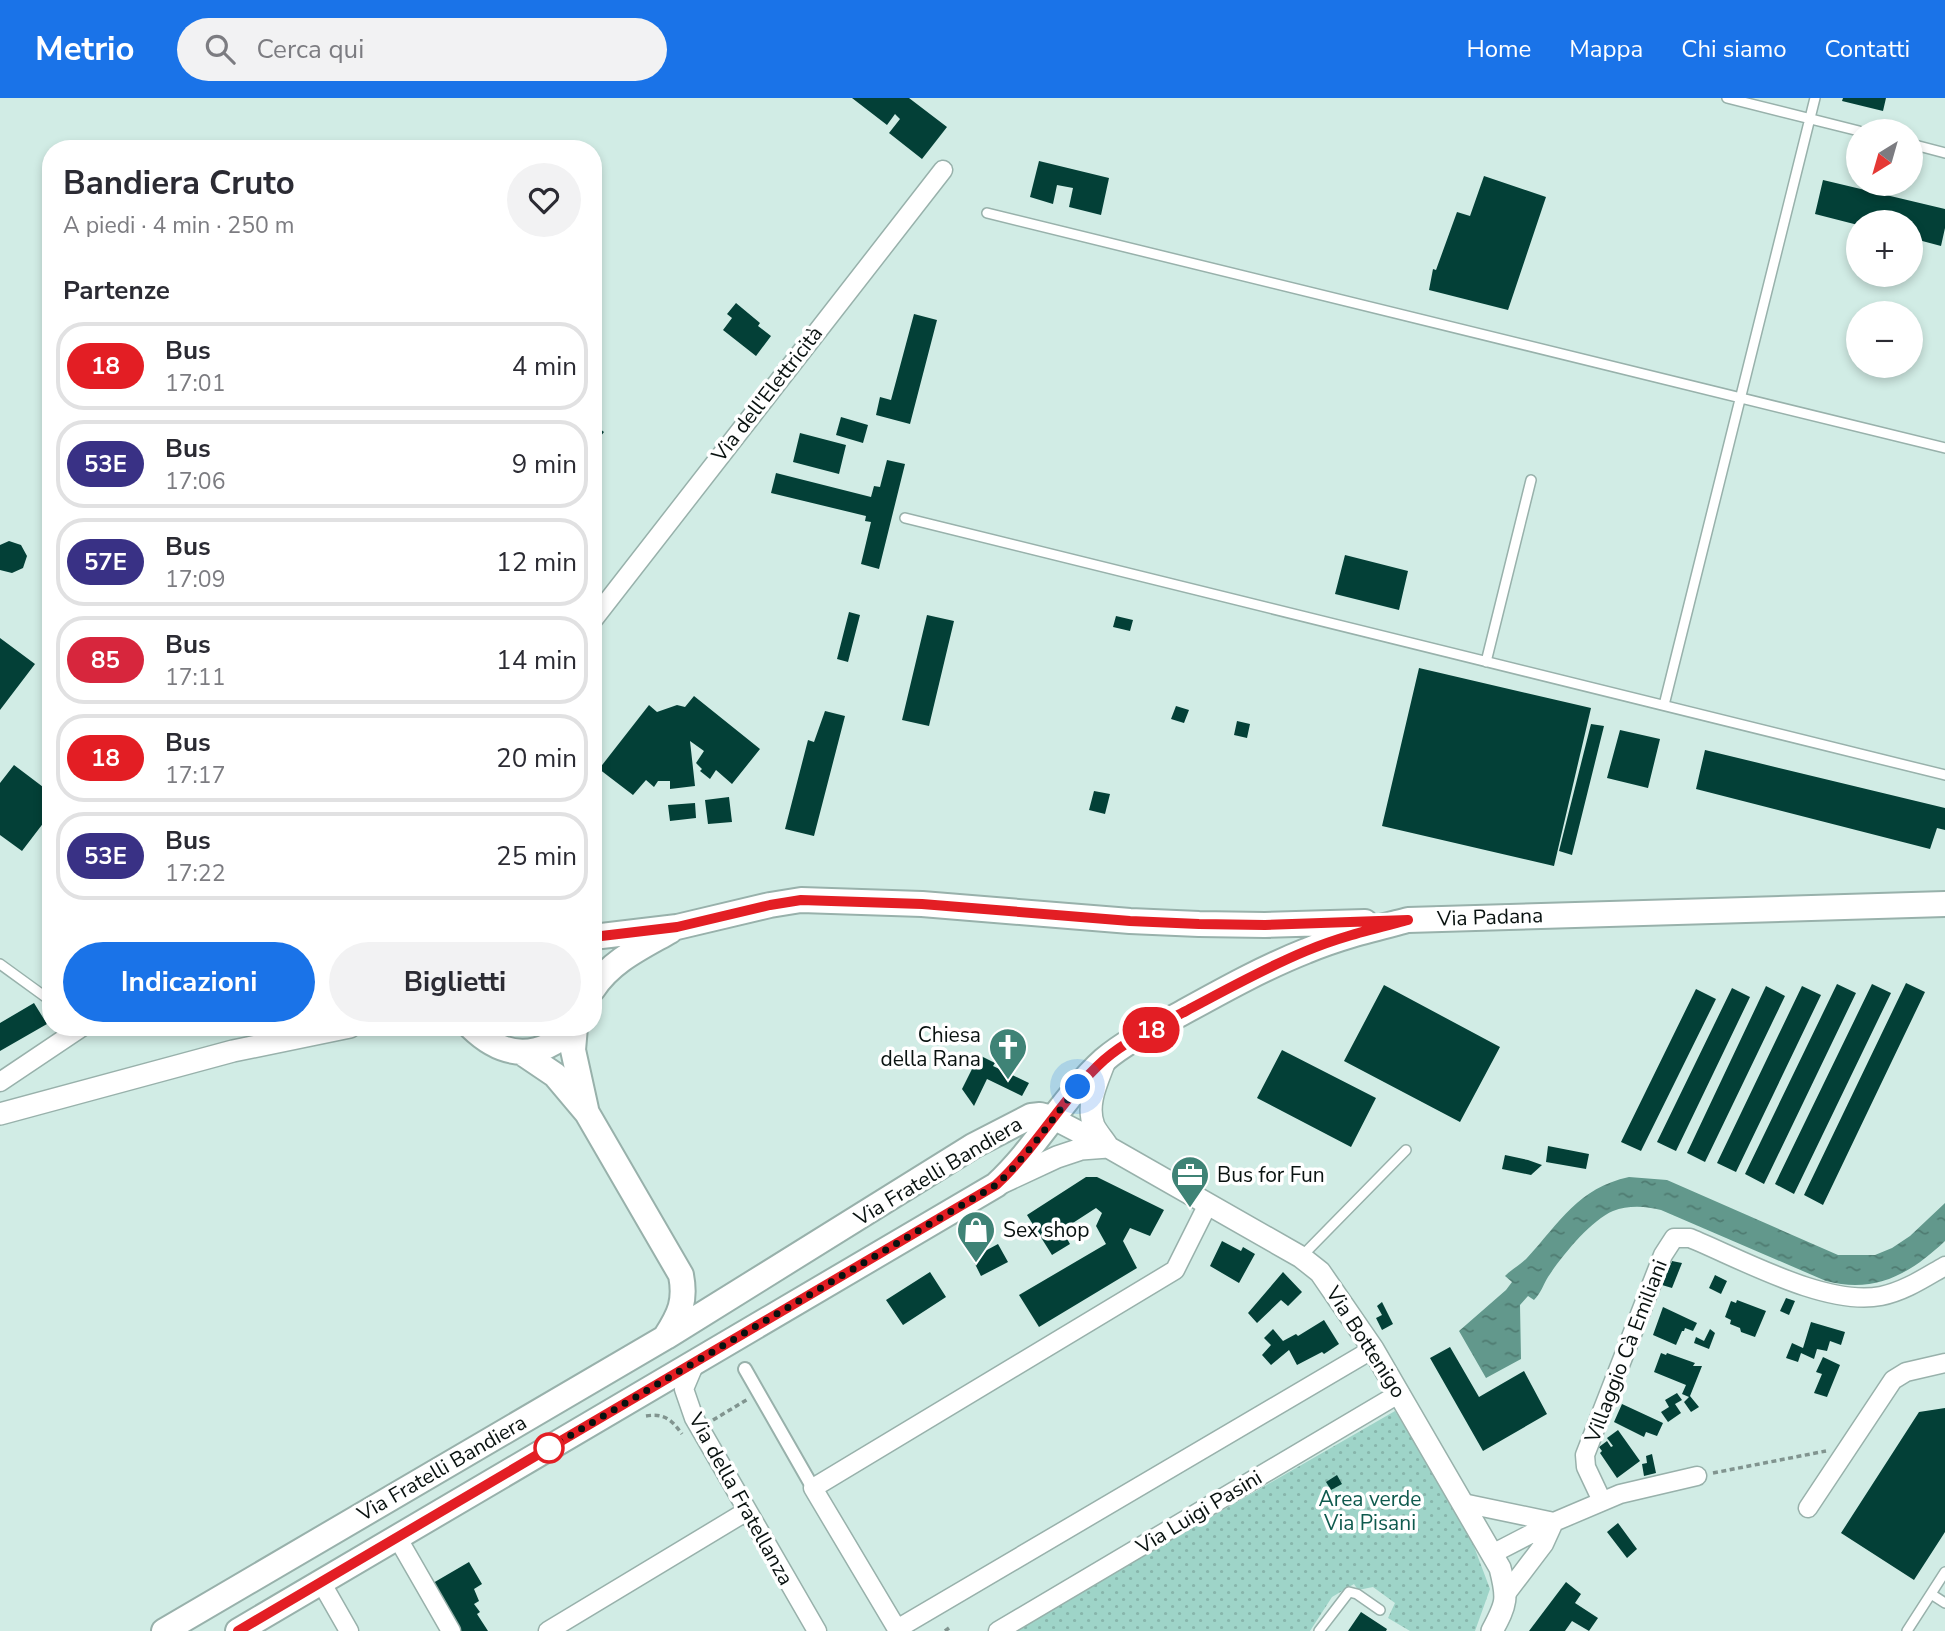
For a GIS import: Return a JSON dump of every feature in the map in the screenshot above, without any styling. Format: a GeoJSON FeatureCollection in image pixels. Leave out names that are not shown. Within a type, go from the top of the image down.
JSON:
{"type":"FeatureCollection","features":[{"type":"Feature","properties":{"kind":"main road"},"geometry":{"type":"LineString","coordinates":[[602,934],[677,927],[757,907],[801,900],[911,903],[1199,924],[1265,925],[1408,920]]}},
{"type":"Feature","properties":{"kind":"main road","name":"Via Padana"},"geometry":{"type":"LineString","coordinates":[[1052,1118],[1106,1058],[1187,1010],[1305,951],[1408,920],[1945,904]]}},
{"type":"Feature","properties":{"kind":"main road"},"geometry":{"type":"LineString","coordinates":[[602,976],[615,964],[677,927]]}},
{"type":"Feature","properties":{"kind":"main road"},"geometry":{"type":"LineString","coordinates":[[481,1036],[502,1049],[522,1052],[542,1050],[565,1036]]}},
{"type":"Feature","properties":{"kind":"main road"},"geometry":{"type":"LineString","coordinates":[[574,1036],[573,1050],[587,1113]]}},
{"type":"Feature","properties":{"kind":"main road"},"geometry":{"type":"LineString","coordinates":[[522,1052],[555,1075],[587,1113],[681,1275],[705,1298],[719,1304]]}},
{"type":"Feature","properties":{"kind":"main road","name":"Via Fratelli Bandiera"},"geometry":{"type":"LineString","coordinates":[[164,1631],[666,1337],[973,1146],[1031,1116],[1052,1118],[1012,1171],[996,1185],[245,1629]]}},
{"type":"Feature","properties":{"kind":"main road"},"geometry":{"type":"LineString","coordinates":[[973,1146],[987,1151],[997,1159],[996,1185]]}},
{"type":"Feature","properties":{"kind":"main road"},"geometry":{"type":"LineString","coordinates":[[666,1337],[682,1305],[684,1293],[681,1275]]}},
{"type":"Feature","properties":{"kind":"street","name":"Via dell'Elettricità"},"geometry":{"type":"LineString","coordinates":[[602,608],[943,170]]}},
{"type":"Feature","properties":{"kind":"street"},"geometry":{"type":"LineString","coordinates":[[0,1082],[69,1036]]}},
{"type":"Feature","properties":{"kind":"street"},"geometry":{"type":"LineString","coordinates":[[0,1114],[233,1051],[306,1036]]}},
{"type":"Feature","properties":{"kind":"street"},"geometry":{"type":"LineString","coordinates":[[1106,1058],[1091,1108],[1094,1126],[1108,1147]]}},
{"type":"Feature","properties":{"kind":"street","name":"Via Fratelli Bandiera"},"geometry":{"type":"LineString","coordinates":[[1052,1118],[1108,1147]]}},
{"type":"Feature","properties":{"kind":"street","name":"Via Fratelli Bandiera"},"geometry":{"type":"LineString","coordinates":[[996,1185],[1057,1157],[1082,1149],[1108,1147]]}},
{"type":"Feature","properties":{"kind":"street","name":"Via Bottenigo"},"geometry":{"type":"LineString","coordinates":[[1108,1147],[1301,1257],[1320,1272],[1400,1393],[1500,1568],[1506,1594]]}},
{"type":"Feature","properties":{"kind":"street"},"geometry":{"type":"LineString","coordinates":[[813,1488],[1175,1270],[1208,1204]]}},
{"type":"Feature","properties":{"kind":"street","name":"Villaggio Cà Emiliani"},"geometry":{"type":"LineString","coordinates":[[1596,1504],[1585,1455],[1662,1255],[1674,1238],[1690,1238],[1788,1279],[1821,1291],[1853,1298],[1880,1296],[1906,1289],[1945,1266]]}},
{"type":"Feature","properties":{"kind":"street"},"geometry":{"type":"LineString","coordinates":[[744,1368],[897,1629],[1373,1349]]}},
{"type":"Feature","properties":{"kind":"street","name":"Via della Fratellanza"},"geometry":{"type":"LineString","coordinates":[[695,1363],[684,1389],[687,1401],[700,1429],[817,1631]]}},
{"type":"Feature","properties":{"kind":"street"},"geometry":{"type":"LineString","coordinates":[[1808,1508],[1893,1380],[1906,1372],[1945,1363]]}},
{"type":"Feature","properties":{"kind":"street","name":"Via Luigi Pasini"},"geometry":{"type":"LineString","coordinates":[[998,1631],[1400,1393]]}},
{"type":"Feature","properties":{"kind":"street"},"geometry":{"type":"LineString","coordinates":[[1492,1554],[1559,1520],[1619,1494],[1698,1476]]}},
{"type":"Feature","properties":{"kind":"street"},"geometry":{"type":"LineString","coordinates":[[1462,1503],[1559,1520]]}},
{"type":"Feature","properties":{"kind":"street"},"geometry":{"type":"LineString","coordinates":[[548,1631],[747,1511]]}},
{"type":"Feature","properties":{"kind":"street"},"geometry":{"type":"LineString","coordinates":[[1492,1631],[1506,1594],[1559,1520]]}},
{"type":"Feature","properties":{"kind":"street"},"geometry":{"type":"LineString","coordinates":[[397,1537],[451,1631]]}},
{"type":"Feature","properties":{"kind":"street"},"geometry":{"type":"LineString","coordinates":[[321,1582],[349,1631]]}},
{"type":"Feature","properties":{"kind":"lane"},"geometry":{"type":"LineString","coordinates":[[1727,98],[1846,128]]}},
{"type":"Feature","properties":{"kind":"lane"},"geometry":{"type":"LineString","coordinates":[[1664,705],[1815,98]]}},
{"type":"Feature","properties":{"kind":"lane"},"geometry":{"type":"LineString","coordinates":[[1923,147],[1945,153]]}},
{"type":"Feature","properties":{"kind":"lane"},"geometry":{"type":"LineString","coordinates":[[987,213],[1945,448]]}},
{"type":"Feature","properties":{"kind":"lane"},"geometry":{"type":"LineString","coordinates":[[1486,662],[1531,480]]}},
{"type":"Feature","properties":{"kind":"lane"},"geometry":{"type":"LineString","coordinates":[[905,518],[1945,775]]}},
{"type":"Feature","properties":{"kind":"lane"},"geometry":{"type":"LineString","coordinates":[[0,964],[42,994]]}},
{"type":"Feature","properties":{"kind":"lane"},"geometry":{"type":"LineString","coordinates":[[1301,1257],[1406,1150]]}},
{"type":"Feature","properties":{"kind":"lane"},"geometry":{"type":"LineString","coordinates":[[1907,1631],[1945,1572]]}},
{"type":"Feature","properties":{"kind":"lane"},"geometry":{"type":"LineString","coordinates":[[1319,1631],[1349,1592],[1357,1594],[1380,1611]]}},
{"type":"Feature","properties":{"kind":"lane"},"geometry":{"type":"LineString","coordinates":[[1931,1594],[1945,1603]]}},
{"type":"Feature","properties":{"kind":"path"},"geometry":{"type":"LineString","coordinates":[[712,1423],[759,1392]]}},
{"type":"Feature","properties":{"kind":"path"},"geometry":{"type":"LineString","coordinates":[[643,1416],[659,1414],[666,1417],[677,1427],[685,1440]]}},
{"type":"Feature","properties":{"kind":"path"},"geometry":{"type":"LineString","coordinates":[[1698,1476],[1848,1447]]}},
{"type":"Feature","properties":{"kind":"green space","name":"Area verde Via Pisani"},"geometry":{"type":"Polygon","coordinates":[[[1395,1411],[1467,1528],[1490,1589],[1475,1631],[1410,1631],[1388,1618],[1395,1603],[1373,1587],[1358,1590],[1354,1584],[1332,1597],[1310,1631],[1013,1631],[1395,1411]]]}},
{"type":"Feature","properties":{"kind":"water"},"geometry":{"type":"Polygon","coordinates":[[[1629,1177],[1667,1180],[1838,1255],[1875,1255],[1892,1248],[1910,1236],[1945,1203],[1945,1241],[1919,1263],[1891,1278],[1876,1283],[1844,1284],[1826,1281],[1661,1210],[1637,1207],[1619,1209],[1595,1222],[1568,1250],[1534,1300],[1528,1296],[1520,1305],[1521,1359],[1486,1378],[1459,1331],[1506,1290],[1512,1282],[1505,1276],[1527,1258],[1571,1208],[1596,1189],[1629,1177]]]}},
{"type":"Feature","properties":{"kind":"building"},"geometry":{"type":"Polygon","coordinates":[[[852,98],[909,98],[947,127],[922,159],[889,133],[900,119],[895,114],[887,125],[852,98]]]}},
{"type":"Feature","properties":{"kind":"building"},"geometry":{"type":"Polygon","coordinates":[[[1843,98],[1886,98],[1883,111],[1842,101],[1843,98]]]}},
{"type":"Feature","properties":{"kind":"building"},"geometry":{"type":"Polygon","coordinates":[[[1039,161],[1109,178],[1101,215],[1069,207],[1073,188],[1057,185],[1053,204],[1030,197],[1039,161]]]}},
{"type":"Feature","properties":{"kind":"building"},"geometry":{"type":"Polygon","coordinates":[[[1484,176],[1546,197],[1508,310],[1429,290],[1433,269],[1436,270],[1457,212],[1470,216],[1484,176]]]}},
{"type":"Feature","properties":{"kind":"building"},"geometry":{"type":"Polygon","coordinates":[[[1823,180],[1846,185],[1846,196],[1890,196],[1945,209],[1945,228],[1941,246],[1923,241],[1923,210],[1846,210],[1846,222],[1815,214],[1823,180]]]}},
{"type":"Feature","properties":{"kind":"building"},"geometry":{"type":"Polygon","coordinates":[[[736,303],[771,336],[756,356],[723,330],[732,318],[727,314],[736,303]]]}},
{"type":"Feature","properties":{"kind":"building"},"geometry":{"type":"Polygon","coordinates":[[[914,314],[937,320],[910,424],[876,415],[880,397],[891,400],[914,314]]]}},
{"type":"Feature","properties":{"kind":"building"},"geometry":{"type":"Polygon","coordinates":[[[841,417],[868,425],[863,443],[836,435],[841,417]]]}},
{"type":"Feature","properties":{"kind":"building"},"geometry":{"type":"Polygon","coordinates":[[[800,433],[846,445],[839,474],[793,462],[800,433]]]}},
{"type":"Feature","properties":{"kind":"building"},"geometry":{"type":"Polygon","coordinates":[[[887,460],[905,464],[879,569],[861,564],[871,522],[865,521],[866,516],[771,493],[776,473],[871,497],[874,486],[880,487],[887,460]]]}},
{"type":"Feature","properties":{"kind":"building"},"geometry":{"type":"Polygon","coordinates":[[[9,541],[21,545],[27,556],[23,568],[12,573],[0,570],[0,545],[9,541]]]}},
{"type":"Feature","properties":{"kind":"building"},"geometry":{"type":"Polygon","coordinates":[[[1345,555],[1408,571],[1399,610],[1335,594],[1345,555]]]}},
{"type":"Feature","properties":{"kind":"building"},"geometry":{"type":"Polygon","coordinates":[[[849,612],[860,615],[848,662],[837,659],[849,612]]]}},
{"type":"Feature","properties":{"kind":"building"},"geometry":{"type":"Polygon","coordinates":[[[927,615],[954,621],[929,726],[902,720],[927,615]]]}},
{"type":"Feature","properties":{"kind":"building"},"geometry":{"type":"Polygon","coordinates":[[[1116,616],[1133,620],[1130,631],[1113,627],[1116,616]]]}},
{"type":"Feature","properties":{"kind":"building"},"geometry":{"type":"Polygon","coordinates":[[[0,638],[35,664],[0,710],[0,638]]]}},
{"type":"Feature","properties":{"kind":"building"},"geometry":{"type":"Polygon","coordinates":[[[1419,668],[1591,708],[1554,866],[1382,826],[1419,668]]]}},
{"type":"Feature","properties":{"kind":"building"},"geometry":{"type":"Polygon","coordinates":[[[694,696],[760,749],[732,784],[716,770],[710,779],[700,771],[702,769],[696,763],[704,751],[690,741],[695,786],[670,789],[670,781],[658,781],[654,787],[646,780],[633,795],[602,771],[602,765],[649,705],[657,712],[677,705],[685,707],[694,696]]]}},
{"type":"Feature","properties":{"kind":"building"},"geometry":{"type":"Polygon","coordinates":[[[1176,706],[1189,710],[1184,723],[1171,719],[1176,706]]]}},
{"type":"Feature","properties":{"kind":"building"},"geometry":{"type":"Polygon","coordinates":[[[825,711],[845,716],[814,836],[785,829],[808,740],[814,742],[825,711]]]}},
{"type":"Feature","properties":{"kind":"building"},"geometry":{"type":"Polygon","coordinates":[[[1237,721],[1250,724],[1247,738],[1234,735],[1237,721]]]}},
{"type":"Feature","properties":{"kind":"building"},"geometry":{"type":"Polygon","coordinates":[[[1591,724],[1604,726],[1572,855],[1559,851],[1591,724]]]}},
{"type":"Feature","properties":{"kind":"building"},"geometry":{"type":"Polygon","coordinates":[[[1620,730],[1660,739],[1648,788],[1607,778],[1620,730]]]}},
{"type":"Feature","properties":{"kind":"building"},"geometry":{"type":"Polygon","coordinates":[[[1705,750],[1945,808],[1945,830],[1937,828],[1930,849],[1696,789],[1705,750]]]}},
{"type":"Feature","properties":{"kind":"building"},"geometry":{"type":"Polygon","coordinates":[[[14,765],[42,786],[42,825],[22,851],[0,835],[0,783],[14,765]]]}},
{"type":"Feature","properties":{"kind":"building"},"geometry":{"type":"Polygon","coordinates":[[[1094,791],[1110,794],[1105,814],[1089,810],[1094,791]]]}},
{"type":"Feature","properties":{"kind":"building"},"geometry":{"type":"Polygon","coordinates":[[[729,797],[732,822],[708,824],[705,800],[729,797]]]}},
{"type":"Feature","properties":{"kind":"building"},"geometry":{"type":"Polygon","coordinates":[[[695,803],[696,818],[670,821],[668,805],[695,803]]]}},
{"type":"Feature","properties":{"kind":"building"},"geometry":{"type":"Polygon","coordinates":[[[1906,983],[1925,992],[1823,1205],[1804,1195],[1906,983]]]}},
{"type":"Feature","properties":{"kind":"building"},"geometry":{"type":"Polygon","coordinates":[[[1837,984],[1856,993],[1764,1184],[1745,1174],[1837,984]]]}},
{"type":"Feature","properties":{"kind":"building"},"geometry":{"type":"Polygon","coordinates":[[[1872,984],[1891,993],[1794,1194],[1775,1184],[1872,984]]]}},
{"type":"Feature","properties":{"kind":"building"},"geometry":{"type":"Polygon","coordinates":[[[1384,985],[1500,1047],[1460,1122],[1344,1061],[1384,985]]]}},
{"type":"Feature","properties":{"kind":"building"},"geometry":{"type":"Polygon","coordinates":[[[1766,986],[1785,996],[1705,1162],[1687,1153],[1766,986]]]}},
{"type":"Feature","properties":{"kind":"building"},"geometry":{"type":"Polygon","coordinates":[[[1802,986],[1821,995],[1736,1172],[1717,1163],[1802,986]]]}},
{"type":"Feature","properties":{"kind":"building"},"geometry":{"type":"Polygon","coordinates":[[[1732,988],[1750,997],[1676,1151],[1657,1142],[1732,988]]]}},
{"type":"Feature","properties":{"kind":"building"},"geometry":{"type":"Polygon","coordinates":[[[1696,989],[1716,999],[1641,1151],[1621,1142],[1696,989]]]}},
{"type":"Feature","properties":{"kind":"building"},"geometry":{"type":"Polygon","coordinates":[[[34,1003],[42,1016],[42,1027],[0,1051],[0,1023],[34,1003]]]}},
{"type":"Feature","properties":{"kind":"building"},"geometry":{"type":"Polygon","coordinates":[[[1282,1050],[1376,1098],[1351,1147],[1257,1098],[1282,1050]]]}},
{"type":"Feature","properties":{"kind":"building"},"geometry":{"type":"Polygon","coordinates":[[[979,1055],[995,1063],[993,1066],[1029,1083],[1022,1096],[987,1079],[974,1106],[962,1089],[979,1055]]]}},
{"type":"Feature","properties":{"kind":"building"},"geometry":{"type":"Polygon","coordinates":[[[1548,1146],[1589,1154],[1586,1169],[1546,1162],[1548,1146]]]}},
{"type":"Feature","properties":{"kind":"building"},"geometry":{"type":"Polygon","coordinates":[[[1505,1155],[1542,1165],[1531,1175],[1502,1169],[1505,1155]]]}},
{"type":"Feature","properties":{"kind":"building"},"geometry":{"type":"Polygon","coordinates":[[[1086,1177],[1097,1177],[1164,1210],[1150,1236],[1130,1228],[1123,1241],[1137,1268],[1039,1327],[1019,1295],[1106,1244],[1096,1226],[1102,1213],[1096,1208],[1062,1230],[1070,1244],[1052,1255],[1027,1215],[1086,1177]]]}},
{"type":"Feature","properties":{"kind":"building"},"geometry":{"type":"Polygon","coordinates":[[[1222,1241],[1241,1251],[1243,1247],[1255,1254],[1239,1283],[1210,1266],[1222,1241]]]}},
{"type":"Feature","properties":{"kind":"building"},"geometry":{"type":"Polygon","coordinates":[[[998,1244],[1008,1262],[981,1276],[972,1258],[998,1244]]]}},
{"type":"Feature","properties":{"kind":"building"},"geometry":{"type":"Polygon","coordinates":[[[1672,1261],[1682,1263],[1672,1288],[1662,1285],[1672,1261]]]}},
{"type":"Feature","properties":{"kind":"building"},"geometry":{"type":"Polygon","coordinates":[[[930,1272],[946,1297],[903,1325],[886,1300],[930,1272]]]}},
{"type":"Feature","properties":{"kind":"building"},"geometry":{"type":"Polygon","coordinates":[[[1283,1272],[1302,1292],[1288,1306],[1281,1300],[1257,1323],[1248,1313],[1283,1272]]]}},
{"type":"Feature","properties":{"kind":"building"},"geometry":{"type":"Polygon","coordinates":[[[1715,1275],[1727,1281],[1721,1294],[1709,1288],[1715,1275]]]}},
{"type":"Feature","properties":{"kind":"building"},"geometry":{"type":"Polygon","coordinates":[[[1786,1298],[1795,1301],[1789,1315],[1780,1311],[1786,1298]]]}},
{"type":"Feature","properties":{"kind":"building"},"geometry":{"type":"Polygon","coordinates":[[[1737,1300],[1766,1311],[1755,1337],[1741,1332],[1740,1328],[1730,1324],[1731,1320],[1725,1317],[1731,1301],[1736,1303],[1737,1300]]]}},
{"type":"Feature","properties":{"kind":"building"},"geometry":{"type":"Polygon","coordinates":[[[1382,1302],[1393,1324],[1382,1330],[1376,1318],[1382,1315],[1377,1306],[1382,1302]]]}},
{"type":"Feature","properties":{"kind":"building"},"geometry":{"type":"Polygon","coordinates":[[[1663,1307],[1697,1323],[1693,1331],[1685,1328],[1682,1331],[1676,1345],[1653,1335],[1663,1307]]]}},
{"type":"Feature","properties":{"kind":"building"},"geometry":{"type":"Polygon","coordinates":[[[1324,1320],[1339,1344],[1324,1354],[1322,1352],[1297,1365],[1289,1350],[1271,1365],[1262,1355],[1271,1345],[1264,1338],[1273,1329],[1283,1341],[1296,1334],[1298,1336],[1324,1320]]]}},
{"type":"Feature","properties":{"kind":"building"},"geometry":{"type":"Polygon","coordinates":[[[1811,1322],[1845,1332],[1841,1345],[1830,1341],[1827,1351],[1817,1349],[1814,1359],[1801,1353],[1798,1362],[1786,1358],[1792,1343],[1803,1348],[1811,1322]]]}},
{"type":"Feature","properties":{"kind":"building"},"geometry":{"type":"Polygon","coordinates":[[[1710,1329],[1715,1333],[1709,1349],[1694,1343],[1696,1337],[1704,1341],[1710,1329]]]}},
{"type":"Feature","properties":{"kind":"building"},"geometry":{"type":"Polygon","coordinates":[[[1450,1347],[1479,1397],[1524,1371],[1547,1414],[1483,1451],[1430,1358],[1450,1347]]]}},
{"type":"Feature","properties":{"kind":"building"},"geometry":{"type":"Polygon","coordinates":[[[1661,1353],[1695,1363],[1693,1366],[1702,1366],[1690,1396],[1699,1407],[1691,1412],[1684,1402],[1689,1397],[1682,1394],[1686,1385],[1654,1372],[1661,1353]]]}},
{"type":"Feature","properties":{"kind":"building"},"geometry":{"type":"Polygon","coordinates":[[[1823,1357],[1840,1365],[1827,1397],[1814,1393],[1822,1374],[1816,1372],[1823,1357]]]}},
{"type":"Feature","properties":{"kind":"building"},"geometry":{"type":"Polygon","coordinates":[[[1677,1393],[1682,1400],[1675,1404],[1681,1413],[1668,1422],[1661,1412],[1669,1407],[1665,1400],[1677,1393]]]}},
{"type":"Feature","properties":{"kind":"building"},"geometry":{"type":"Polygon","coordinates":[[[1622,1404],[1663,1423],[1657,1436],[1646,1432],[1644,1437],[1614,1422],[1622,1404]]]}},
{"type":"Feature","properties":{"kind":"building"},"geometry":{"type":"Polygon","coordinates":[[[1945,1408],[1945,1532],[1914,1580],[1841,1533],[1919,1412],[1945,1408]]]}},
{"type":"Feature","properties":{"kind":"building"},"geometry":{"type":"Polygon","coordinates":[[[1618,1430],[1640,1461],[1617,1478],[1600,1453],[1602,1451],[1599,1447],[1607,1441],[1613,1446],[1607,1438],[1618,1430]]]}},
{"type":"Feature","properties":{"kind":"building"},"geometry":{"type":"Polygon","coordinates":[[[1652,1454],[1656,1473],[1644,1476],[1642,1464],[1647,1463],[1646,1456],[1652,1454]]]}},
{"type":"Feature","properties":{"kind":"building"},"geometry":{"type":"Polygon","coordinates":[[[1337,1475],[1342,1484],[1331,1490],[1326,1482],[1337,1475]]]}},
{"type":"Feature","properties":{"kind":"building"},"geometry":{"type":"Polygon","coordinates":[[[1618,1523],[1637,1549],[1627,1558],[1607,1532],[1618,1523]]]}},
{"type":"Feature","properties":{"kind":"building"},"geometry":{"type":"Polygon","coordinates":[[[469,1562],[482,1584],[474,1589],[479,1601],[474,1604],[488,1631],[458,1631],[458,1626],[433,1583],[469,1562]]]}},
{"type":"Feature","properties":{"kind":"building"},"geometry":{"type":"Polygon","coordinates":[[[1566,1582],[1581,1594],[1575,1603],[1598,1618],[1589,1631],[1572,1621],[1565,1631],[1529,1631],[1566,1582]]]}},
{"type":"Feature","properties":{"kind":"building"},"geometry":{"type":"Polygon","coordinates":[[[1361,1612],[1387,1629],[1386,1631],[1348,1631],[1361,1612]]]}},
{"type":"Feature","properties":{"kind":"bus line","name":"18"},"geometry":{"type":"LineString","coordinates":[[238,1631],[996,1185],[1012,1171],[1052,1118],[1106,1058],[1153,1029],[1305,951],[1408,920],[1265,925],[1199,924],[922,904],[801,900],[708,918],[677,927],[602,936]]}},
{"type":"Feature","properties":{"kind":"place","name":"Chiesa della Rana"},"geometry":{"type":"Point","coordinates":[1008,1081]}},
{"type":"Feature","properties":{"kind":"place","name":"Bus for Fun"},"geometry":{"type":"Point","coordinates":[1190,1209]}},
{"type":"Feature","properties":{"kind":"place","name":"Sex shop"},"geometry":{"type":"Point","coordinates":[976,1264]}},
{"type":"Feature","properties":{"kind":"route"},"geometry":{"type":"LineString","coordinates":[[549,1448],[996,1185],[1012,1171],[1078,1087]]}}]}
